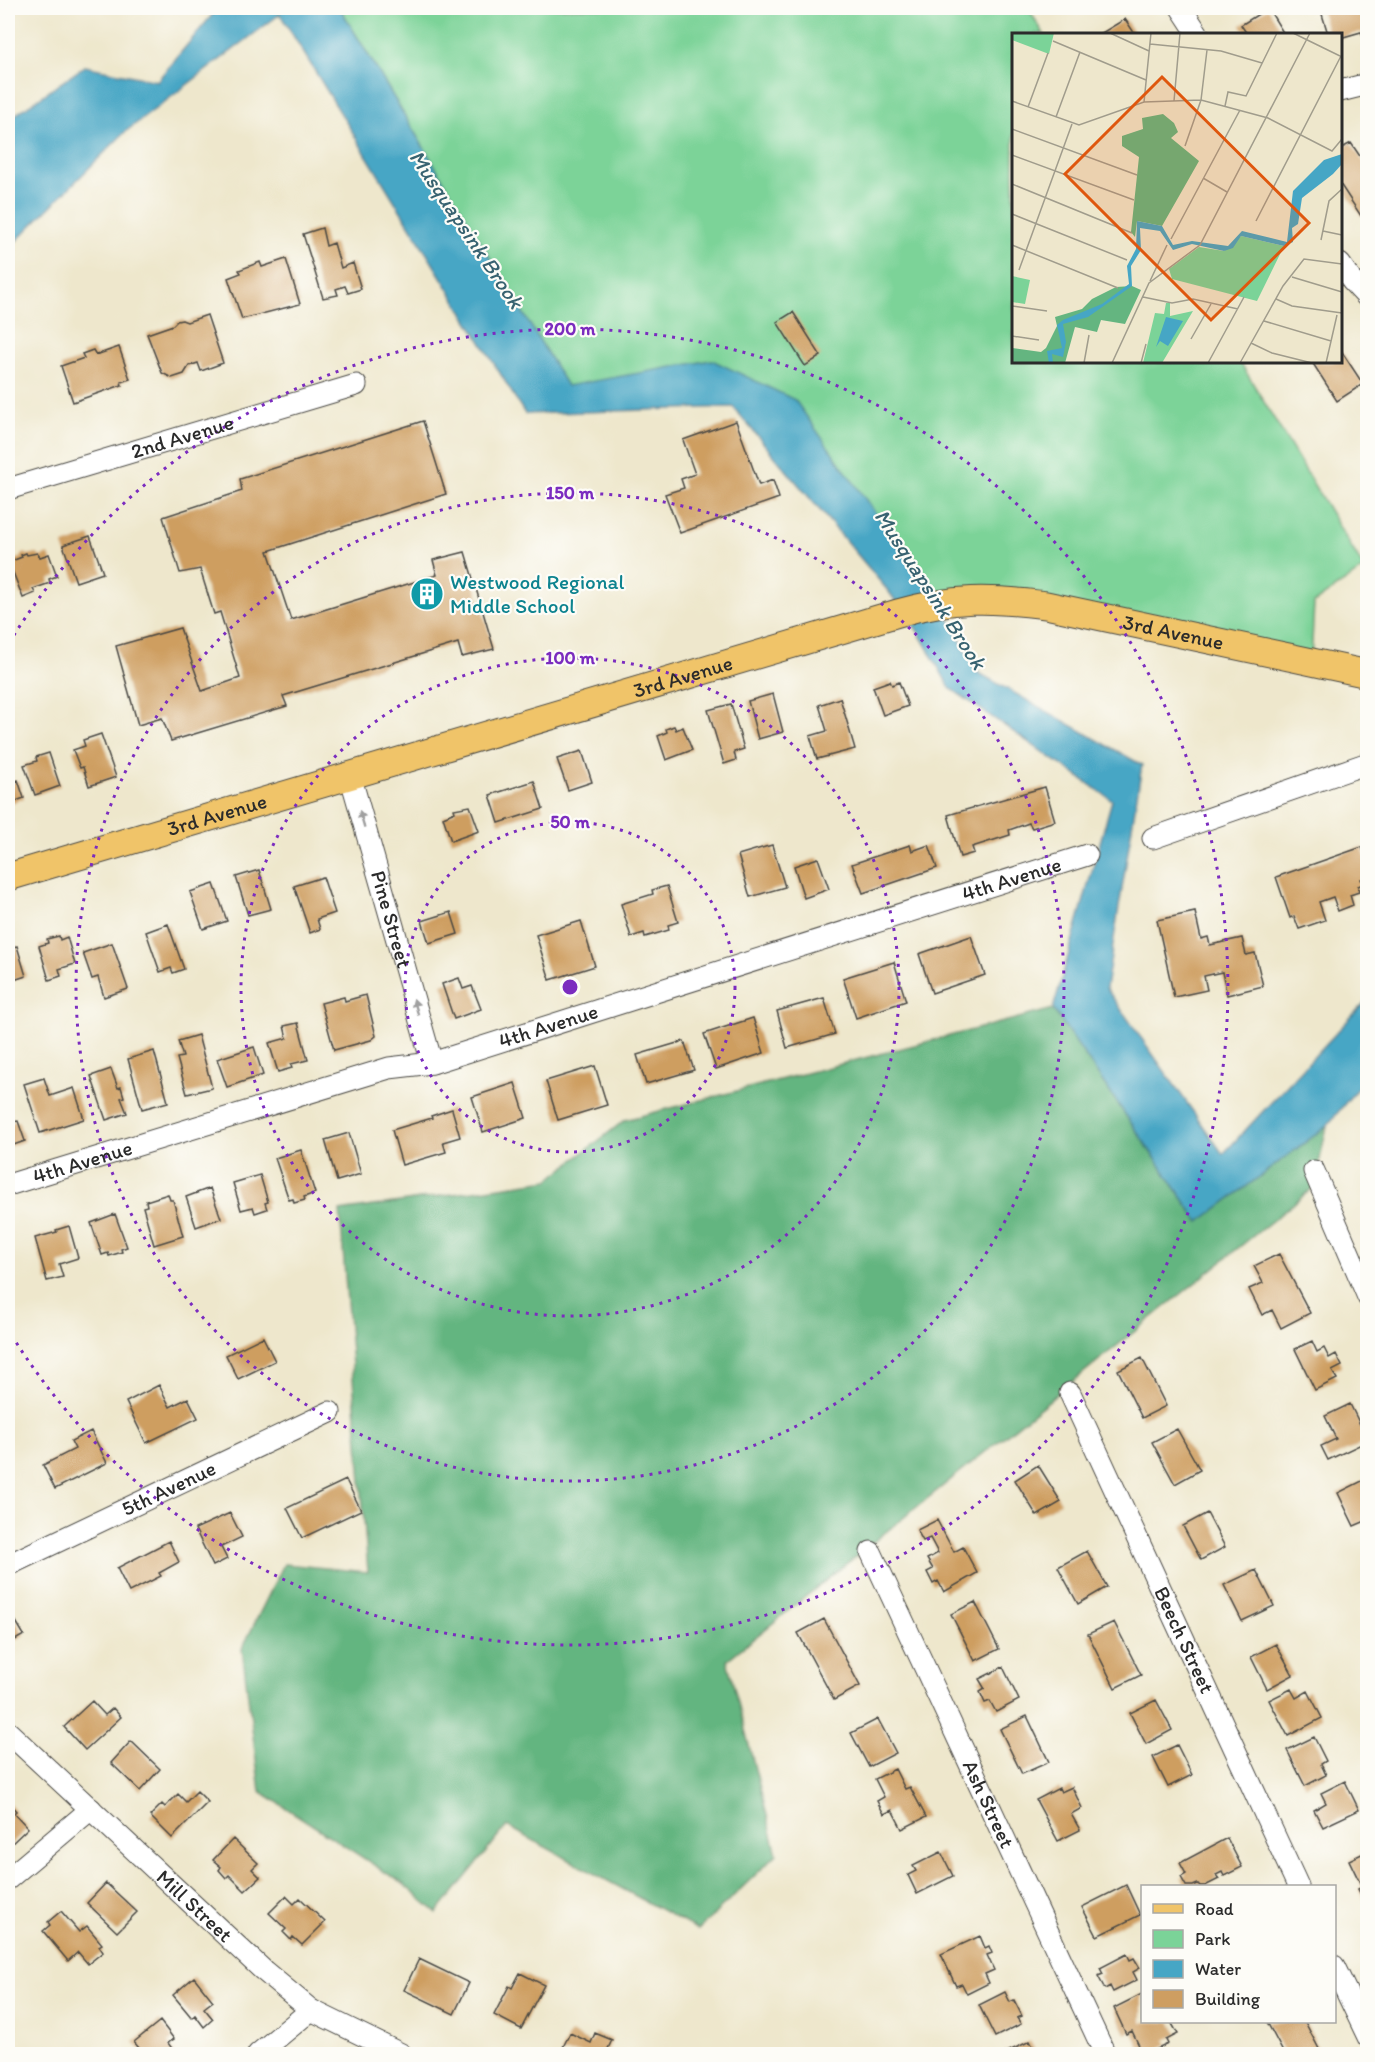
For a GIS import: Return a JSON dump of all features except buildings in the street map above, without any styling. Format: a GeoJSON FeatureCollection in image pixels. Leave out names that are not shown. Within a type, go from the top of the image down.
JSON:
{"type":"FeatureCollection","features":[{"type":"Feature","properties":{"kind":"main road","name":"3rd Avenue"},"geometry":{"type":"LineString","coordinates":[[8,877],[898,613],[940,603],[1000,599],[1046,605],[1368,674]]}},
{"type":"Feature","properties":{"kind":"street"},"geometry":{"type":"LineString","coordinates":[[1181,8],[1197,33]]}},
{"type":"Feature","properties":{"kind":"street"},"geometry":{"type":"LineString","coordinates":[[1342,92],[1368,84]]}},
{"type":"Feature","properties":{"kind":"street"},"geometry":{"type":"LineString","coordinates":[[1342,266],[1352,281],[1368,298]]}},
{"type":"Feature","properties":{"kind":"street","name":"2nd Avenue"},"geometry":{"type":"LineString","coordinates":[[8,489],[356,385]]}},
{"type":"Feature","properties":{"kind":"street"},"geometry":{"type":"LineString","coordinates":[[1153,838],[1368,763]]}},
{"type":"Feature","properties":{"kind":"street","name":"Pine Street"},"geometry":{"type":"LineString","coordinates":[[350,775],[432,1063]]}},
{"type":"Feature","properties":{"kind":"street","name":"4th Avenue"},"geometry":{"type":"LineString","coordinates":[[8,1185],[389,1068],[432,1063],[1087,855]]}},
{"type":"Feature","properties":{"kind":"street"},"geometry":{"type":"LineString","coordinates":[[1314,1170],[1368,1297]]}},
{"type":"Feature","properties":{"kind":"street","name":"Beech Street"},"geometry":{"type":"LineString","coordinates":[[1070,1393],[1297,1885]]}},
{"type":"Feature","properties":{"kind":"street","name":"5th Avenue"},"geometry":{"type":"LineString","coordinates":[[8,1566],[330,1412]]}},
{"type":"Feature","properties":{"kind":"street","name":"Ash Street"},"geometry":{"type":"LineString","coordinates":[[871,1552],[1105,2055]]}},
{"type":"Feature","properties":{"kind":"street","name":"Mill Street"},"geometry":{"type":"LineString","coordinates":[[8,1732],[263,1970],[310,2010],[401,2055]]}},
{"type":"Feature","properties":{"kind":"street"},"geometry":{"type":"LineString","coordinates":[[8,1879],[91,1809]]}},
{"type":"Feature","properties":{"kind":"street"},"geometry":{"type":"LineString","coordinates":[[1336,1968],[1368,2037]]}},
{"type":"Feature","properties":{"kind":"street"},"geometry":{"type":"LineString","coordinates":[[258,2055],[310,2010]]}},
{"type":"Feature","properties":{"kind":"green space"},"geometry":{"type":"Polygon","coordinates":[[[340,8],[1028,8],[1043,33],[1012,33],[1012,363],[1241,363],[1364,568],[1314,603],[1311,662],[1046,605],[940,603],[907,559],[712,360],[567,387],[340,8]]]}},
{"type":"Feature","properties":{"kind":"green space"},"geometry":{"type":"Polygon","coordinates":[[[1053,1009],[1199,1222],[1327,1126],[1314,1187],[727,1660],[777,1854],[698,1930],[507,1826],[437,1913],[402,1883],[260,1791],[242,1649],[284,1564],[368,1572],[340,1211],[548,1180],[625,1120],[1053,1009]]]}},
{"type":"Feature","properties":{"kind":"water","name":"Musquapsink Brook"},"geometry":{"type":"Polygon","coordinates":[[[218,8],[340,8],[567,386],[712,360],[795,400],[950,620],[977,672],[1142,765],[1106,988],[1223,1154],[1367,1000],[1367,1076],[1327,1126],[1199,1222],[1053,1009],[1112,800],[950,688],[917,630],[889,592],[733,407],[525,414],[280,14],[125,132],[8,249],[8,120],[85,66],[157,81],[218,8]]]}},
{"type":"Feature","properties":{"kind":"place","name":"Westwood Regional Middle School"},"geometry":{"type":"Point","coordinates":[427,594]}}]}
